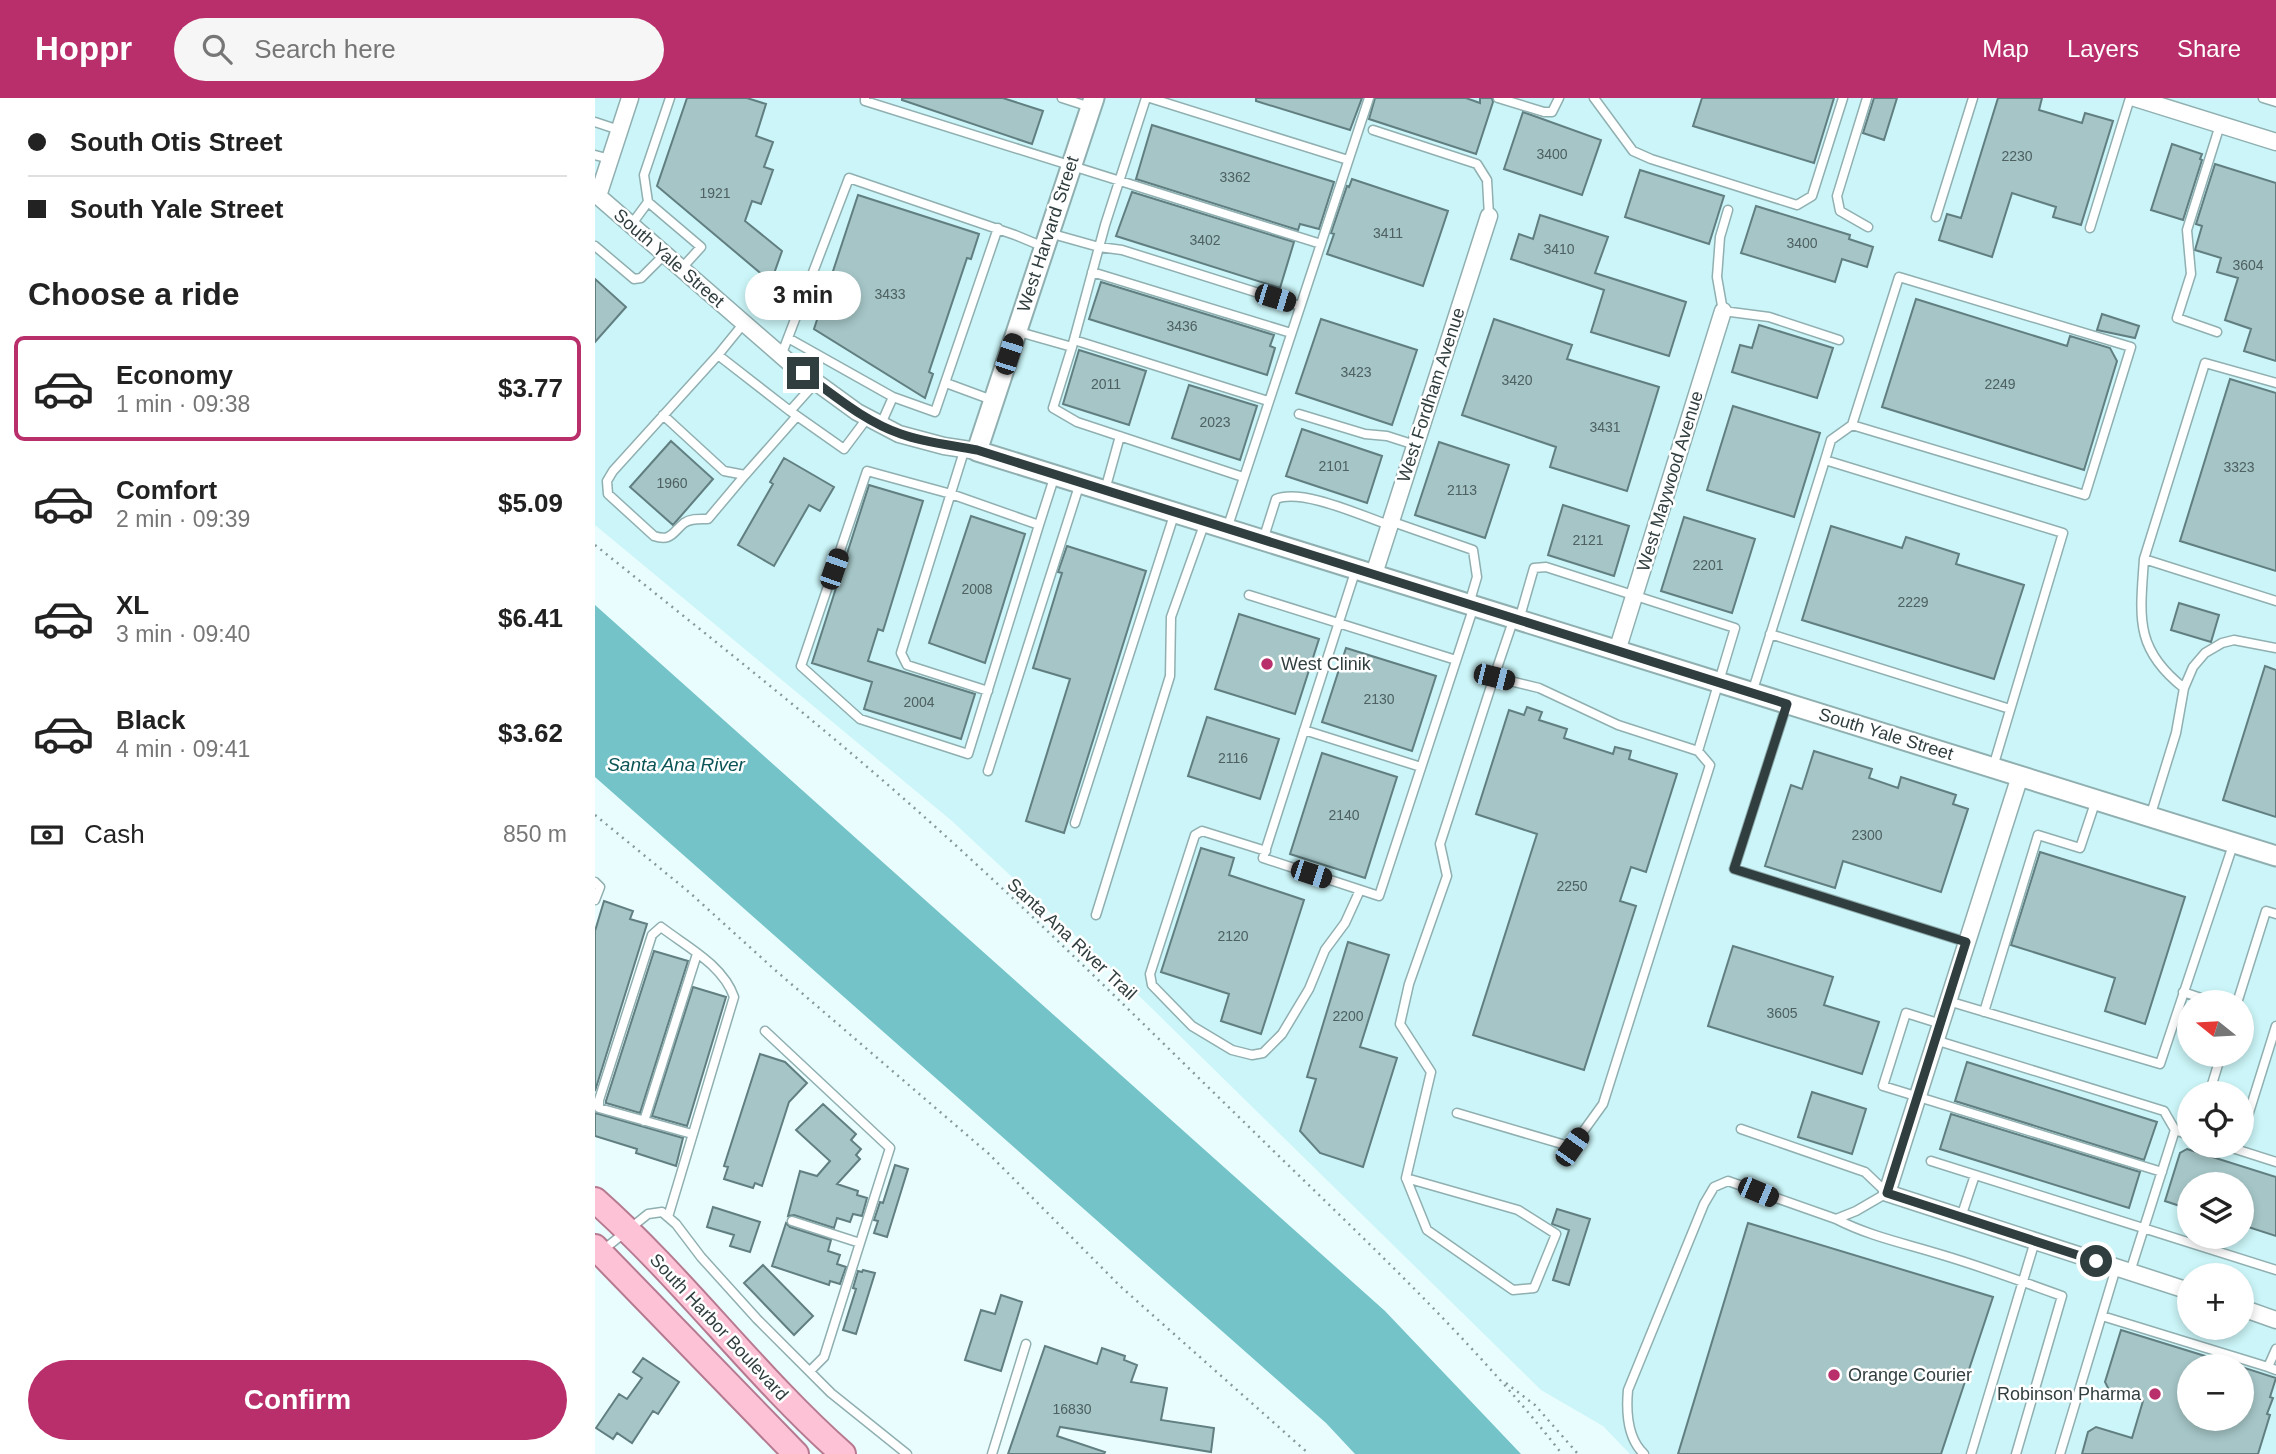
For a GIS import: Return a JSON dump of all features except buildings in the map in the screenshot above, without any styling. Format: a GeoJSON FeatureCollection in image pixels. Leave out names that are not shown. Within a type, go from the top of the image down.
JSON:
{"type":"FeatureCollection","features":[{"type":"Feature","properties":{"kind":"main road","name":"South Harbor Boulevard"},"geometry":{"type":"LineString","coordinates":[[595,1200],[628,1230],[785,1397],[843,1454]]}},
{"type":"Feature","properties":{"kind":"main road","name":"South Harbor Boulevard"},"geometry":{"type":"LineString","coordinates":[[598,1250],[792,1453]]}},
{"type":"Feature","properties":{"kind":"street"},"geometry":{"type":"LineString","coordinates":[[596,198],[601,165],[619,130],[630,98]]}},
{"type":"Feature","properties":{"kind":"street"},"geometry":{"type":"LineString","coordinates":[[2132,98],[2276,142]]}},
{"type":"Feature","properties":{"kind":"street","name":"West Harvard Street"},"geometry":{"type":"LineString","coordinates":[[971,449],[993,400],[1092,103]]}},
{"type":"Feature","properties":{"kind":"street","name":"South Yale Street"},"geometry":{"type":"LineString","coordinates":[[596,198],[665,254],[781,356],[874,421],[899,434],[944,446],[971,449],[2276,856]]}},
{"type":"Feature","properties":{"kind":"street","name":"West Fordham Avenue"},"geometry":{"type":"LineString","coordinates":[[1365,572],[1390,523],[1489,216]]}},
{"type":"Feature","properties":{"kind":"street","name":"West Maywood Avenue"},"geometry":{"type":"LineString","coordinates":[[1617,650],[1723,311]]}},
{"type":"Feature","properties":{"kind":"street"},"geometry":{"type":"LineString","coordinates":[[2020,776],[1887,1193],[2177,1287]]}},
{"type":"Feature","properties":{"kind":"street"},"geometry":{"type":"LineString","coordinates":[[2254,1312],[2276,1320]]}},
{"type":"Feature","properties":{"kind":"lane"},"geometry":{"type":"LineString","coordinates":[[670,98],[644,175],[648,202],[701,247],[681,269]]}},
{"type":"Feature","properties":{"kind":"lane"},"geometry":{"type":"LineString","coordinates":[[866,98],[865,101],[1321,244]]}},
{"type":"Feature","properties":{"kind":"lane"},"geometry":{"type":"LineString","coordinates":[[1062,98],[1092,103]]}},
{"type":"Feature","properties":{"kind":"lane"},"geometry":{"type":"LineString","coordinates":[[1243,477],[1077,422],[1053,408],[1120,180],[1148,98],[1348,160]]}},
{"type":"Feature","properties":{"kind":"lane"},"geometry":{"type":"LineString","coordinates":[[1227,529],[1369,98]]}},
{"type":"Feature","properties":{"kind":"lane"},"geometry":{"type":"LineString","coordinates":[[1498,98],[1544,113],[1552,112],[1559,98]]}},
{"type":"Feature","properties":{"kind":"lane"},"geometry":{"type":"LineString","coordinates":[[1594,98],[1633,150],[1651,159],[1797,205],[1812,196],[1843,98]]}},
{"type":"Feature","properties":{"kind":"lane"},"geometry":{"type":"LineString","coordinates":[[1867,98],[1836,196],[1840,211],[1868,227]]}},
{"type":"Feature","properties":{"kind":"lane"},"geometry":{"type":"LineString","coordinates":[[1935,217],[1973,98]]}},
{"type":"Feature","properties":{"kind":"lane"},"geometry":{"type":"LineString","coordinates":[[2090,228],[2132,98]]}},
{"type":"Feature","properties":{"kind":"lane"},"geometry":{"type":"LineString","coordinates":[[2263,98],[2276,102]]}},
{"type":"Feature","properties":{"kind":"lane"},"geometry":{"type":"LineString","coordinates":[[595,122],[619,130]]}},
{"type":"Feature","properties":{"kind":"lane"},"geometry":{"type":"LineString","coordinates":[[2217,332],[2176,318],[2191,274],[2187,230],[2220,125]]}},
{"type":"Feature","properties":{"kind":"lane"},"geometry":{"type":"LineString","coordinates":[[1373,130],[1477,164],[1487,180],[1489,216]]}},
{"type":"Feature","properties":{"kind":"lane"},"geometry":{"type":"LineString","coordinates":[[781,356],[849,178],[998,229],[1047,240],[1122,250],[1300,306]]}},
{"type":"Feature","properties":{"kind":"lane"},"geometry":{"type":"LineString","coordinates":[[631,225],[648,202]]}},
{"type":"Feature","properties":{"kind":"lane"},"geometry":{"type":"LineString","coordinates":[[1728,210],[1720,237],[1717,277],[1723,311],[1769,317],[1839,340]]}},
{"type":"Feature","properties":{"kind":"lane"},"geometry":{"type":"LineString","coordinates":[[788,338],[893,397],[935,412],[998,229]]}},
{"type":"Feature","properties":{"kind":"lane"},"geometry":{"type":"LineString","coordinates":[[595,246],[633,279],[641,278],[665,254]]}},
{"type":"Feature","properties":{"kind":"lane"},"geometry":{"type":"LineString","coordinates":[[1092,272],[1291,333]]}},
{"type":"Feature","properties":{"kind":"lane"},"geometry":{"type":"LineString","coordinates":[[1752,693],[1831,440],[1852,425],[1899,277],[2131,348],[2085,495],[1852,425]]}},
{"type":"Feature","properties":{"kind":"lane"},"geometry":{"type":"LineString","coordinates":[[744,323],[607,481],[608,494],[654,536],[662,539],[674,535],[685,522],[708,519],[816,382]]}},
{"type":"Feature","properties":{"kind":"lane"},"geometry":{"type":"LineString","coordinates":[[1016,331],[1073,344],[1269,401]]}},
{"type":"Feature","properties":{"kind":"lane"},"geometry":{"type":"LineString","coordinates":[[717,355],[844,449],[874,421],[893,397]]}},
{"type":"Feature","properties":{"kind":"lane"},"geometry":{"type":"LineString","coordinates":[[2184,688],[2164,673],[2150,652],[2141,619],[2144,559],[2205,363],[2276,383]]}},
{"type":"Feature","properties":{"kind":"lane"},"geometry":{"type":"LineString","coordinates":[[946,383],[993,400]]}},
{"type":"Feature","properties":{"kind":"lane"},"geometry":{"type":"LineString","coordinates":[[1299,414],[1365,434],[1387,436],[1415,445]]}},
{"type":"Feature","properties":{"kind":"lane"},"geometry":{"type":"LineString","coordinates":[[663,415],[724,471],[745,475]]}},
{"type":"Feature","properties":{"kind":"lane"},"geometry":{"type":"LineString","coordinates":[[1105,491],[1120,436]]}},
{"type":"Feature","properties":{"kind":"lane"},"geometry":{"type":"LineString","coordinates":[[971,449],[951,494],[901,653],[907,665],[988,691]]}},
{"type":"Feature","properties":{"kind":"lane"},"geometry":{"type":"LineString","coordinates":[[1825,460],[2063,533],[1993,768]]}},
{"type":"Feature","properties":{"kind":"lane"},"geometry":{"type":"LineString","coordinates":[[1038,525],[951,494],[867,471],[801,666],[860,719],[968,754],[1055,475]]}},
{"type":"Feature","properties":{"kind":"lane"},"geometry":{"type":"LineString","coordinates":[[988,771],[1080,483]]}},
{"type":"Feature","properties":{"kind":"lane"},"geometry":{"type":"LineString","coordinates":[[1263,540],[1276,499],[1285,495],[1304,497],[1473,550],[1477,577],[1472,605],[1457,660],[1379,896],[1263,858],[1338,623],[1365,572]]}},
{"type":"Feature","properties":{"kind":"lane"},"geometry":{"type":"LineString","coordinates":[[1075,824],[1175,512]]}},
{"type":"Feature","properties":{"kind":"lane"},"geometry":{"type":"LineString","coordinates":[[1096,915],[1170,676],[1171,617],[1205,522]]}},
{"type":"Feature","properties":{"kind":"lane"},"geometry":{"type":"LineString","coordinates":[[2144,559],[2276,601]]}},
{"type":"Feature","properties":{"kind":"lane"},"geometry":{"type":"LineString","coordinates":[[1406,1178],[1518,1210],[1556,1234],[1534,1288],[1513,1290],[1427,1230],[1406,1178],[1431,1072],[1400,1024],[1409,984],[1447,876],[1440,844],[1494,677],[1534,569],[1546,567],[1735,628],[1698,751]]}},
{"type":"Feature","properties":{"kind":"lane"},"geometry":{"type":"LineString","coordinates":[[1248,596],[1457,660]]}},
{"type":"Feature","properties":{"kind":"lane"},"geometry":{"type":"LineString","coordinates":[[1770,634],[2010,709]]}},
{"type":"Feature","properties":{"kind":"lane"},"geometry":{"type":"LineString","coordinates":[[2150,817],[2176,733],[2184,688],[2193,667],[2205,653],[2222,643],[2234,640],[2276,648]]}},
{"type":"Feature","properties":{"kind":"lane"},"geometry":{"type":"LineString","coordinates":[[1457,1113],[1572,1147],[1603,1104],[1710,765],[1698,751],[1618,725],[1539,688],[1494,677]]}},
{"type":"Feature","properties":{"kind":"lane"},"geometry":{"type":"LineString","coordinates":[[1787,704],[1734,869],[1966,942]]}},
{"type":"Feature","properties":{"kind":"lane"},"geometry":{"type":"LineString","coordinates":[[1304,730],[1421,767]]}},
{"type":"Feature","properties":{"kind":"lane"},"geometry":{"type":"LineString","coordinates":[[1984,1012],[2038,835],[2080,848],[2095,800]]}},
{"type":"Feature","properties":{"kind":"lane"},"geometry":{"type":"LineString","coordinates":[[1266,851],[1202,831],[1195,835],[1150,974],[1152,985],[1192,1026],[1232,1050],[1252,1055],[1263,1053],[1282,1034],[1309,989],[1325,950],[1345,923],[1360,890]]}},
{"type":"Feature","properties":{"kind":"lane"},"geometry":{"type":"LineString","coordinates":[[2184,990],[2233,843]]}},
{"type":"Feature","properties":{"kind":"lane"},"geometry":{"type":"LineString","coordinates":[[595,882],[600,887],[595,900]]}},
{"type":"Feature","properties":{"kind":"lane"},"geometry":{"type":"LineString","coordinates":[[2241,990],[2266,911],[2276,914]]}},
{"type":"Feature","properties":{"kind":"lane"},"geometry":{"type":"LineString","coordinates":[[667,1217],[734,997],[729,984],[714,967],[661,927],[652,935],[599,1100],[599,1108],[692,1134]]}},
{"type":"Feature","properties":{"kind":"lane"},"geometry":{"type":"LineString","coordinates":[[644,1121],[697,954]]}},
{"type":"Feature","properties":{"kind":"lane"},"geometry":{"type":"LineString","coordinates":[[1948,1001],[2160,1064],[2177,1011]]}},
{"type":"Feature","properties":{"kind":"lane"},"geometry":{"type":"LineString","coordinates":[[1941,1024],[1906,1013],[1883,1086],[2162,1172]]}},
{"type":"Feature","properties":{"kind":"lane"},"geometry":{"type":"LineString","coordinates":[[2254,1091],[2276,1026]]}},
{"type":"Feature","properties":{"kind":"lane"},"geometry":{"type":"LineString","coordinates":[[765,1031],[890,1148],[824,1357],[810,1371]]}},
{"type":"Feature","properties":{"kind":"lane"},"geometry":{"type":"LineString","coordinates":[[1935,1040],[2164,1111],[2175,1130],[2144,1228],[2102,1316],[2060,1454]]}},
{"type":"Feature","properties":{"kind":"lane"},"geometry":{"type":"LineString","coordinates":[[1741,1129],[1865,1172],[1887,1193],[1836,1219]]}},
{"type":"Feature","properties":{"kind":"lane"},"geometry":{"type":"LineString","coordinates":[[2254,1154],[2276,1162]]}},
{"type":"Feature","properties":{"kind":"lane"},"geometry":{"type":"LineString","coordinates":[[1931,1161],[2276,1270]]}},
{"type":"Feature","properties":{"kind":"lane"},"geometry":{"type":"LineString","coordinates":[[1961,1217],[1975,1175]]}},
{"type":"Feature","properties":{"kind":"lane"},"geometry":{"type":"LineString","coordinates":[[1644,1454],[1637,1448],[1625,1415],[1628,1390],[1705,1204],[1714,1187],[1728,1181],[1836,1219],[1881,1239],[1944,1255],[2062,1296],[2016,1454]]}},
{"type":"Feature","properties":{"kind":"lane"},"geometry":{"type":"LineString","coordinates":[[598,1250],[648,1214],[663,1212],[757,1319],[831,1393],[907,1454]]}},
{"type":"Feature","properties":{"kind":"lane"},"geometry":{"type":"LineString","coordinates":[[792,1221],[860,1243]]}},
{"type":"Feature","properties":{"kind":"lane"},"geometry":{"type":"LineString","coordinates":[[1971,1454],[2035,1241]]}},
{"type":"Feature","properties":{"kind":"lane"},"geometry":{"type":"LineString","coordinates":[[2102,1316],[2272,1368],[2276,1349]]}},
{"type":"Feature","properties":{"kind":"lane"},"geometry":{"type":"LineString","coordinates":[[992,1454],[1026,1344]]}},
{"type":"Feature","properties":{"kind":"path","name":"Santa Ana River Trail"},"geometry":{"type":"LineString","coordinates":[[595,545],[796,706],[931,822],[1353,1228],[1504,1381],[1562,1454]]}},
{"type":"Feature","properties":{"kind":"path"},"geometry":{"type":"LineString","coordinates":[[595,816],[689,892],[775,970],[989,1154],[1120,1286],[1309,1454]]}},
{"type":"Feature","properties":{"kind":"path","name":"Santa Ana River Trail"},"geometry":{"type":"LineString","coordinates":[[1504,1381],[1535,1405],[1578,1454]]}},
{"type":"Feature","properties":{"kind":"shaded area"},"geometry":{"type":"Polygon","coordinates":[[[595,98],[2276,98],[2276,1454],[1630,1454],[1603,1426],[1541,1390],[1126,983],[952,821],[595,525],[595,98]]]}},
{"type":"Feature","properties":{"kind":"water","name":"Santa Ana River"},"geometry":{"type":"Polygon","coordinates":[[[595,605],[1385,1311],[1521,1454],[1355,1454],[1326,1423],[595,777],[595,605]]]}},
{"type":"Feature","properties":{"kind":"place","name":"West Clinik"},"geometry":{"type":"Point","coordinates":[1267,664]}},
{"type":"Feature","properties":{"kind":"place","name":"Orange Courier"},"geometry":{"type":"Point","coordinates":[1834,1375]}},
{"type":"Feature","properties":{"kind":"place","name":"Robinson Pharma"},"geometry":{"type":"Point","coordinates":[2155,1394]}},
{"type":"Feature","properties":{"kind":"route"},"geometry":{"type":"LineString","coordinates":[[803,373],[857,412],[899,434],[944,446],[977,450],[1787,704],[1734,869],[1966,942],[1887,1193],[2096,1261]]}}]}
